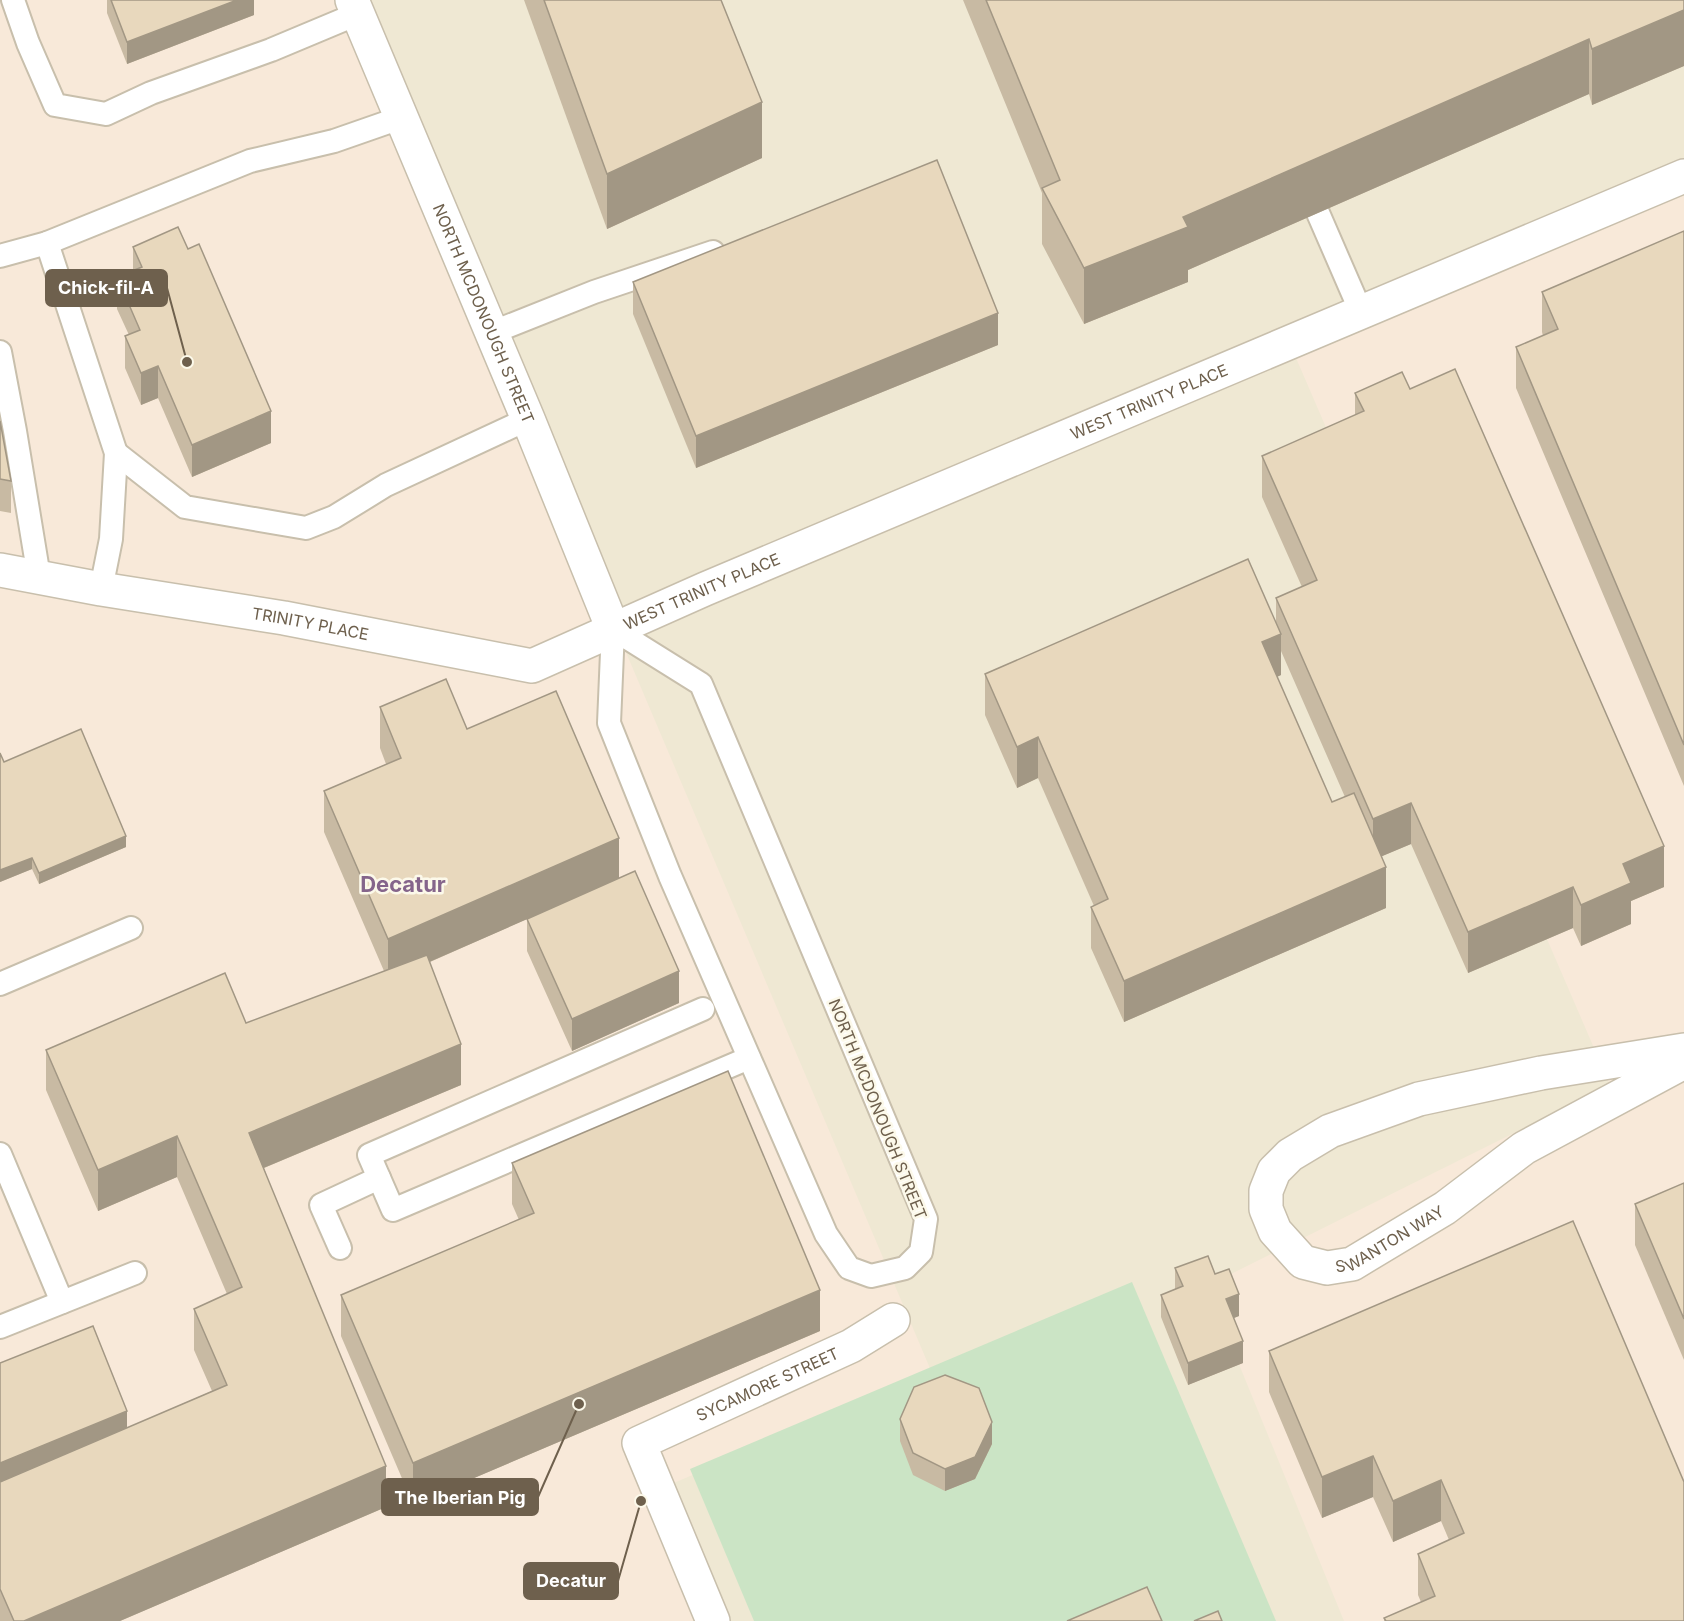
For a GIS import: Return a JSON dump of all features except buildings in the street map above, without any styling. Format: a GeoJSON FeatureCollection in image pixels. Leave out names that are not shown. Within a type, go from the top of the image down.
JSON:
{"type":"FeatureCollection","features":[{"type":"Feature","properties":{"kind":"street","name":"NORTH MCDONOUGH STREET"},"geometry":{"type":"LineString","coordinates":[[355,7],[528,419],[613,629]]}},
{"type":"Feature","properties":{"kind":"street","name":"WEST TRINITY PLACE"},"geometry":{"type":"LineString","coordinates":[[613,629],[1684,176]]}},
{"type":"Feature","properties":{"kind":"street","name":"TRINITY PLACE"},"geometry":{"type":"LineString","coordinates":[[0,570],[101,589],[284,618],[532,666],[613,629]]}},
{"type":"Feature","properties":{"kind":"street","name":"SWANTON WAY"},"geometry":{"type":"LineString","coordinates":[[1684,1050],[1541,1073],[1419,1099],[1330,1131],[1290,1155],[1274,1171],[1266,1191],[1266,1209],[1275,1231],[1303,1262],[1328,1268],[1352,1263],[1446,1208],[1524,1148],[1684,1062]]}},
{"type":"Feature","properties":{"kind":"street","name":"SYCAMORE STREET"},"geometry":{"type":"LineString","coordinates":[[714,1621],[639,1443],[851,1346],[893,1320]]}},
{"type":"Feature","properties":{"kind":"lane"},"geometry":{"type":"LineString","coordinates":[[13,0],[28,43],[55,105],[106,114],[151,93],[271,50],[355,7]]}},
{"type":"Feature","properties":{"kind":"lane"},"geometry":{"type":"LineString","coordinates":[[0,256],[47,243],[250,161],[334,141],[400,118]]}},
{"type":"Feature","properties":{"kind":"lane"},"geometry":{"type":"LineString","coordinates":[[1318,213],[1361,312]]}},
{"type":"Feature","properties":{"kind":"lane"},"geometry":{"type":"LineString","coordinates":[[47,243],[116,453],[111,539],[101,589]]}},
{"type":"Feature","properties":{"kind":"lane"},"geometry":{"type":"LineString","coordinates":[[491,333],[594,291],[713,252]]}},
{"type":"Feature","properties":{"kind":"lane"},"geometry":{"type":"LineString","coordinates":[[0,352],[39,577]]}},
{"type":"Feature","properties":{"kind":"lane"},"geometry":{"type":"LineString","coordinates":[[116,453],[185,507],[306,528],[334,516],[386,485],[528,419]]}},
{"type":"Feature","properties":{"kind":"lane","name":"NORTH MCDONOUGH STREET"},"geometry":{"type":"LineString","coordinates":[[613,629],[701,684],[926,1219],[921,1252],[905,1268],[871,1276],[849,1268],[826,1234],[669,876],[609,723],[613,629]]}},
{"type":"Feature","properties":{"kind":"lane"},"geometry":{"type":"LineString","coordinates":[[0,984],[131,928]]}},
{"type":"Feature","properties":{"kind":"lane"},"geometry":{"type":"LineString","coordinates":[[704,1009],[369,1155],[393,1210],[749,1058]]}},
{"type":"Feature","properties":{"kind":"lane"},"geometry":{"type":"LineString","coordinates":[[0,1154],[62,1302]]}},
{"type":"Feature","properties":{"kind":"lane"},"geometry":{"type":"LineString","coordinates":[[340,1248],[321,1205],[379,1178]]}},
{"type":"Feature","properties":{"kind":"lane"},"geometry":{"type":"LineString","coordinates":[[0,1327],[135,1273]]}},
{"type":"Feature","properties":{"kind":"shaded area"},"geometry":{"type":"Polygon","coordinates":[[[0,0],[1684,0],[1684,1621],[0,1621],[0,0]]]}},
{"type":"Feature","properties":{"kind":"shaded area"},"geometry":{"type":"Polygon","coordinates":[[[0,0],[349,0],[932,1373],[655,1491],[712,1621],[0,1621],[0,0]]]}},
{"type":"Feature","properties":{"kind":"shaded area"},"geometry":{"type":"Polygon","coordinates":[[[1684,194],[1684,1621],[1344,1621],[1207,1286],[1610,1085],[1293,351],[1684,194]]]}},
{"type":"Feature","properties":{"kind":"green space"},"geometry":{"type":"Polygon","coordinates":[[[1132,1282],[1276,1621],[754,1621],[690,1469],[1132,1282]]]}},
{"type":"Feature","properties":{"kind":"place","name":"Chick-fil-A"},"geometry":{"type":"Point","coordinates":[187,362]}},
{"type":"Feature","properties":{"kind":"place","name":"The Iberian Pig"},"geometry":{"type":"Point","coordinates":[579,1404]}},
{"type":"Feature","properties":{"kind":"place","name":"Decatur"},"geometry":{"type":"Point","coordinates":[641,1501]}},
{"type":"Feature","properties":{"kind":"district","name":"Decatur"},"geometry":{"type":"Point","coordinates":[403,884]}}]}
